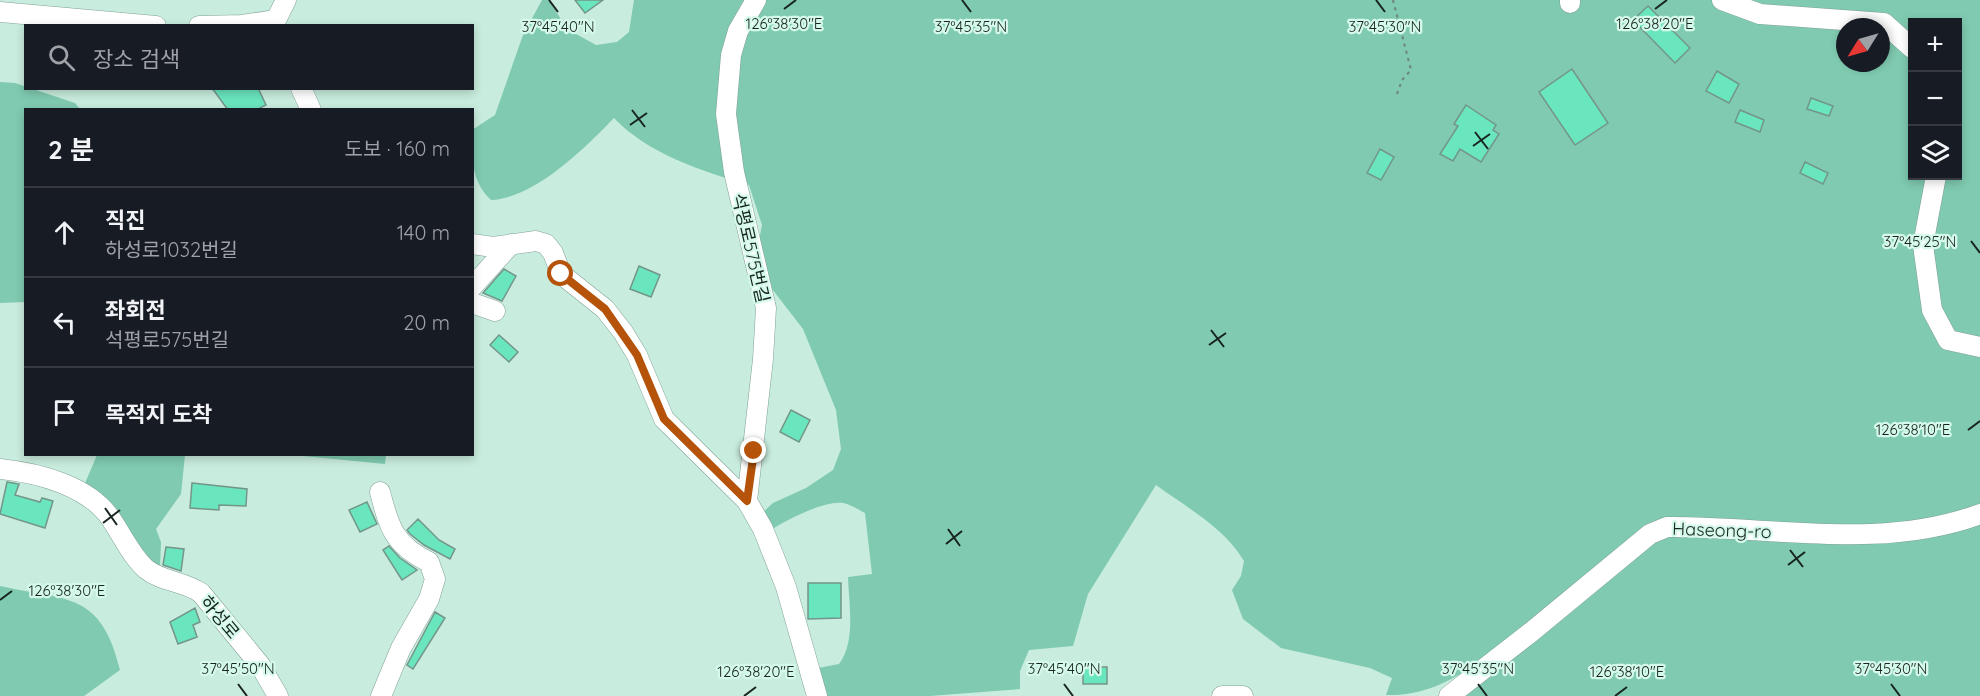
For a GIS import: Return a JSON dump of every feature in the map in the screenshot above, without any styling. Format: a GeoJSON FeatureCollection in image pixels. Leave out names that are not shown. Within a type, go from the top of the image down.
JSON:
{"type":"FeatureCollection","features":[{"type":"Feature","properties":{"kind":"street"},"geometry":{"type":"LineString","coordinates":[[260,24],[277,23],[286,0]]}},
{"type":"Feature","properties":{"kind":"street","name":"석평로575번길"},"geometry":{"type":"LineString","coordinates":[[747,501],[763,359],[766,308],[734,172],[726,114],[731,56],[738,31],[756,0]]}},
{"type":"Feature","properties":{"kind":"street"},"geometry":{"type":"LineString","coordinates":[[1722,0],[1760,14],[1884,23],[1908,44]]}},
{"type":"Feature","properties":{"kind":"street"},"geometry":{"type":"LineString","coordinates":[[0,12],[134,24]]}},
{"type":"Feature","properties":{"kind":"street"},"geometry":{"type":"LineString","coordinates":[[302,90],[310,108]]}},
{"type":"Feature","properties":{"kind":"street"},"geometry":{"type":"LineString","coordinates":[[1935,180],[1923,244],[1932,310],[1948,340],[1980,347]]}},
{"type":"Feature","properties":{"kind":"street"},"geometry":{"type":"LineString","coordinates":[[474,244],[493,247],[536,241],[546,244],[553,253],[561,274],[605,309],[637,355],[664,419],[747,501],[772,548],[817,696]]}},
{"type":"Feature","properties":{"kind":"street"},"geometry":{"type":"LineString","coordinates":[[474,285],[511,244]]}},
{"type":"Feature","properties":{"kind":"street"},"geometry":{"type":"LineString","coordinates":[[474,304],[495,311]]}},
{"type":"Feature","properties":{"kind":"street","name":"하성로"},"geometry":{"type":"LineString","coordinates":[[0,469],[54,481],[93,499],[102,507],[144,568],[159,578],[188,585],[201,593],[260,665],[278,696]]}},
{"type":"Feature","properties":{"kind":"street"},"geometry":{"type":"LineString","coordinates":[[380,492],[393,533],[412,554],[429,562],[435,579],[429,599],[401,648],[381,696]]}},
{"type":"Feature","properties":{"kind":"street","name":"Haseong-ro"},"geometry":{"type":"LineString","coordinates":[[1449,696],[1485,670],[1650,534],[1667,527],[1845,534],[1931,528],[1980,514]]}},
{"type":"Feature","properties":{"kind":"street"},"geometry":{"type":"LineString","coordinates":[[1222,696],[1243,696]]}},
{"type":"Feature","properties":{"kind":"path"},"geometry":{"type":"LineString","coordinates":[[1393,0],[1411,70],[1402,80],[1397,94]]}},
{"type":"Feature","properties":{"kind":"green space"},"geometry":{"type":"Polygon","coordinates":[[[542,0],[549,0],[567,29],[596,45],[617,42],[629,32],[634,0],[1980,0],[1980,505],[1934,519],[1841,527],[1663,521],[1466,671],[1422,691],[1386,695],[1392,678],[1370,668],[1281,648],[1243,619],[1232,590],[1241,576],[1244,561],[1216,528],[1156,485],[1088,594],[1073,646],[1029,650],[1020,671],[1020,689],[930,696],[826,696],[813,669],[839,664],[848,645],[850,634],[848,577],[872,574],[865,513],[846,504],[835,503],[806,512],[771,530],[760,515],[773,503],[806,488],[833,470],[841,449],[836,410],[803,329],[769,285],[758,245],[762,225],[749,185],[677,160],[643,142],[614,118],[574,157],[542,181],[525,191],[491,200],[479,185],[474,168],[474,129],[495,115],[523,35],[542,0]]]}},
{"type":"Feature","properties":{"kind":"green space"},"geometry":{"type":"Polygon","coordinates":[[[0,82],[15,83],[24,86],[24,90],[36,90],[75,103],[79,108],[24,108],[24,302],[0,303],[0,82]]]}},
{"type":"Feature","properties":{"kind":"green space"},"geometry":{"type":"Polygon","coordinates":[[[97,456],[185,456],[181,494],[156,529],[161,542],[160,568],[145,559],[83,488],[97,456]]]}},
{"type":"Feature","properties":{"kind":"green space"},"geometry":{"type":"Polygon","coordinates":[[[303,456],[386,456],[385,464],[303,456]]]}},
{"type":"Feature","properties":{"kind":"green space"},"geometry":{"type":"Polygon","coordinates":[[[1980,522],[1980,696],[1463,696],[1658,539],[1673,534],[1980,522]]]}},
{"type":"Feature","properties":{"kind":"green space"},"geometry":{"type":"Polygon","coordinates":[[[0,586],[62,598],[78,604],[91,613],[103,626],[112,644],[120,670],[84,696],[0,696],[0,586]]]}},
{"type":"Feature","properties":{"kind":"building"},"geometry":{"type":"Polygon","coordinates":[[[575,0],[603,0],[585,13],[575,0]]]}},
{"type":"Feature","properties":{"kind":"building"},"geometry":{"type":"Polygon","coordinates":[[[1648,6],[1690,48],[1675,63],[1633,20],[1648,6]]]}},
{"type":"Feature","properties":{"kind":"building"},"geometry":{"type":"Polygon","coordinates":[[[1572,69],[1608,123],[1575,145],[1539,92],[1572,69]]]}},
{"type":"Feature","properties":{"kind":"building"},"geometry":{"type":"Polygon","coordinates":[[[1717,71],[1739,84],[1729,103],[1706,91],[1717,71]]]}},
{"type":"Feature","properties":{"kind":"building"},"geometry":{"type":"Polygon","coordinates":[[[213,90],[259,90],[266,105],[260,108],[227,108],[213,90]]]}},
{"type":"Feature","properties":{"kind":"building"},"geometry":{"type":"Polygon","coordinates":[[[1811,98],[1833,106],[1829,116],[1807,109],[1811,98]]]}},
{"type":"Feature","properties":{"kind":"building"},"geometry":{"type":"Polygon","coordinates":[[[1466,105],[1496,125],[1493,130],[1499,134],[1481,162],[1460,149],[1453,161],[1440,154],[1458,126],[1454,124],[1466,105]]]}},
{"type":"Feature","properties":{"kind":"building"},"geometry":{"type":"Polygon","coordinates":[[[1740,110],[1764,120],[1760,132],[1735,122],[1740,110]]]}},
{"type":"Feature","properties":{"kind":"building"},"geometry":{"type":"Polygon","coordinates":[[[1380,149],[1394,157],[1381,180],[1367,173],[1380,149]]]}},
{"type":"Feature","properties":{"kind":"building"},"geometry":{"type":"Polygon","coordinates":[[[1805,162],[1828,173],[1823,184],[1800,173],[1805,162]]]}},
{"type":"Feature","properties":{"kind":"building"},"geometry":{"type":"Polygon","coordinates":[[[639,266],[660,275],[651,297],[630,289],[639,266]]]}},
{"type":"Feature","properties":{"kind":"building"},"geometry":{"type":"Polygon","coordinates":[[[504,269],[516,276],[502,301],[483,293],[504,269]]]}},
{"type":"Feature","properties":{"kind":"building"},"geometry":{"type":"Polygon","coordinates":[[[499,335],[518,352],[509,362],[490,345],[499,335]]]}},
{"type":"Feature","properties":{"kind":"building"},"geometry":{"type":"Polygon","coordinates":[[[791,410],[810,420],[799,442],[780,432],[791,410]]]}},
{"type":"Feature","properties":{"kind":"building"},"geometry":{"type":"Polygon","coordinates":[[[7,482],[19,484],[15,495],[40,502],[42,498],[53,501],[45,528],[0,514],[7,482]]]}},
{"type":"Feature","properties":{"kind":"building"},"geometry":{"type":"Polygon","coordinates":[[[192,483],[247,489],[246,506],[219,505],[219,510],[190,508],[192,483]]]}},
{"type":"Feature","properties":{"kind":"building"},"geometry":{"type":"Polygon","coordinates":[[[367,502],[377,524],[360,532],[349,510],[367,502]]]}},
{"type":"Feature","properties":{"kind":"building"},"geometry":{"type":"Polygon","coordinates":[[[418,519],[439,540],[455,549],[450,559],[424,545],[410,534],[407,530],[418,519]]]}},
{"type":"Feature","properties":{"kind":"building"},"geometry":{"type":"Polygon","coordinates":[[[389,546],[400,558],[417,570],[402,580],[383,550],[389,546]]]}},
{"type":"Feature","properties":{"kind":"building"},"geometry":{"type":"Polygon","coordinates":[[[166,547],[184,549],[181,571],[163,565],[166,547]]]}},
{"type":"Feature","properties":{"kind":"building"},"geometry":{"type":"Polygon","coordinates":[[[808,583],[841,583],[841,618],[808,619],[808,583]]]}},
{"type":"Feature","properties":{"kind":"building"},"geometry":{"type":"Polygon","coordinates":[[[195,608],[200,622],[193,625],[197,637],[178,644],[170,622],[195,608]]]}},
{"type":"Feature","properties":{"kind":"building"},"geometry":{"type":"Polygon","coordinates":[[[435,612],[445,618],[413,669],[407,665],[435,612]]]}},
{"type":"Feature","properties":{"kind":"building"},"geometry":{"type":"Polygon","coordinates":[[[1083,667],[1107,667],[1107,684],[1083,684],[1083,667]]]}},
{"type":"Feature","properties":{"kind":"route"},"geometry":{"type":"LineString","coordinates":[[561,274],[605,309],[623,332],[637,355],[664,419],[747,501],[754,451]]}}]}
